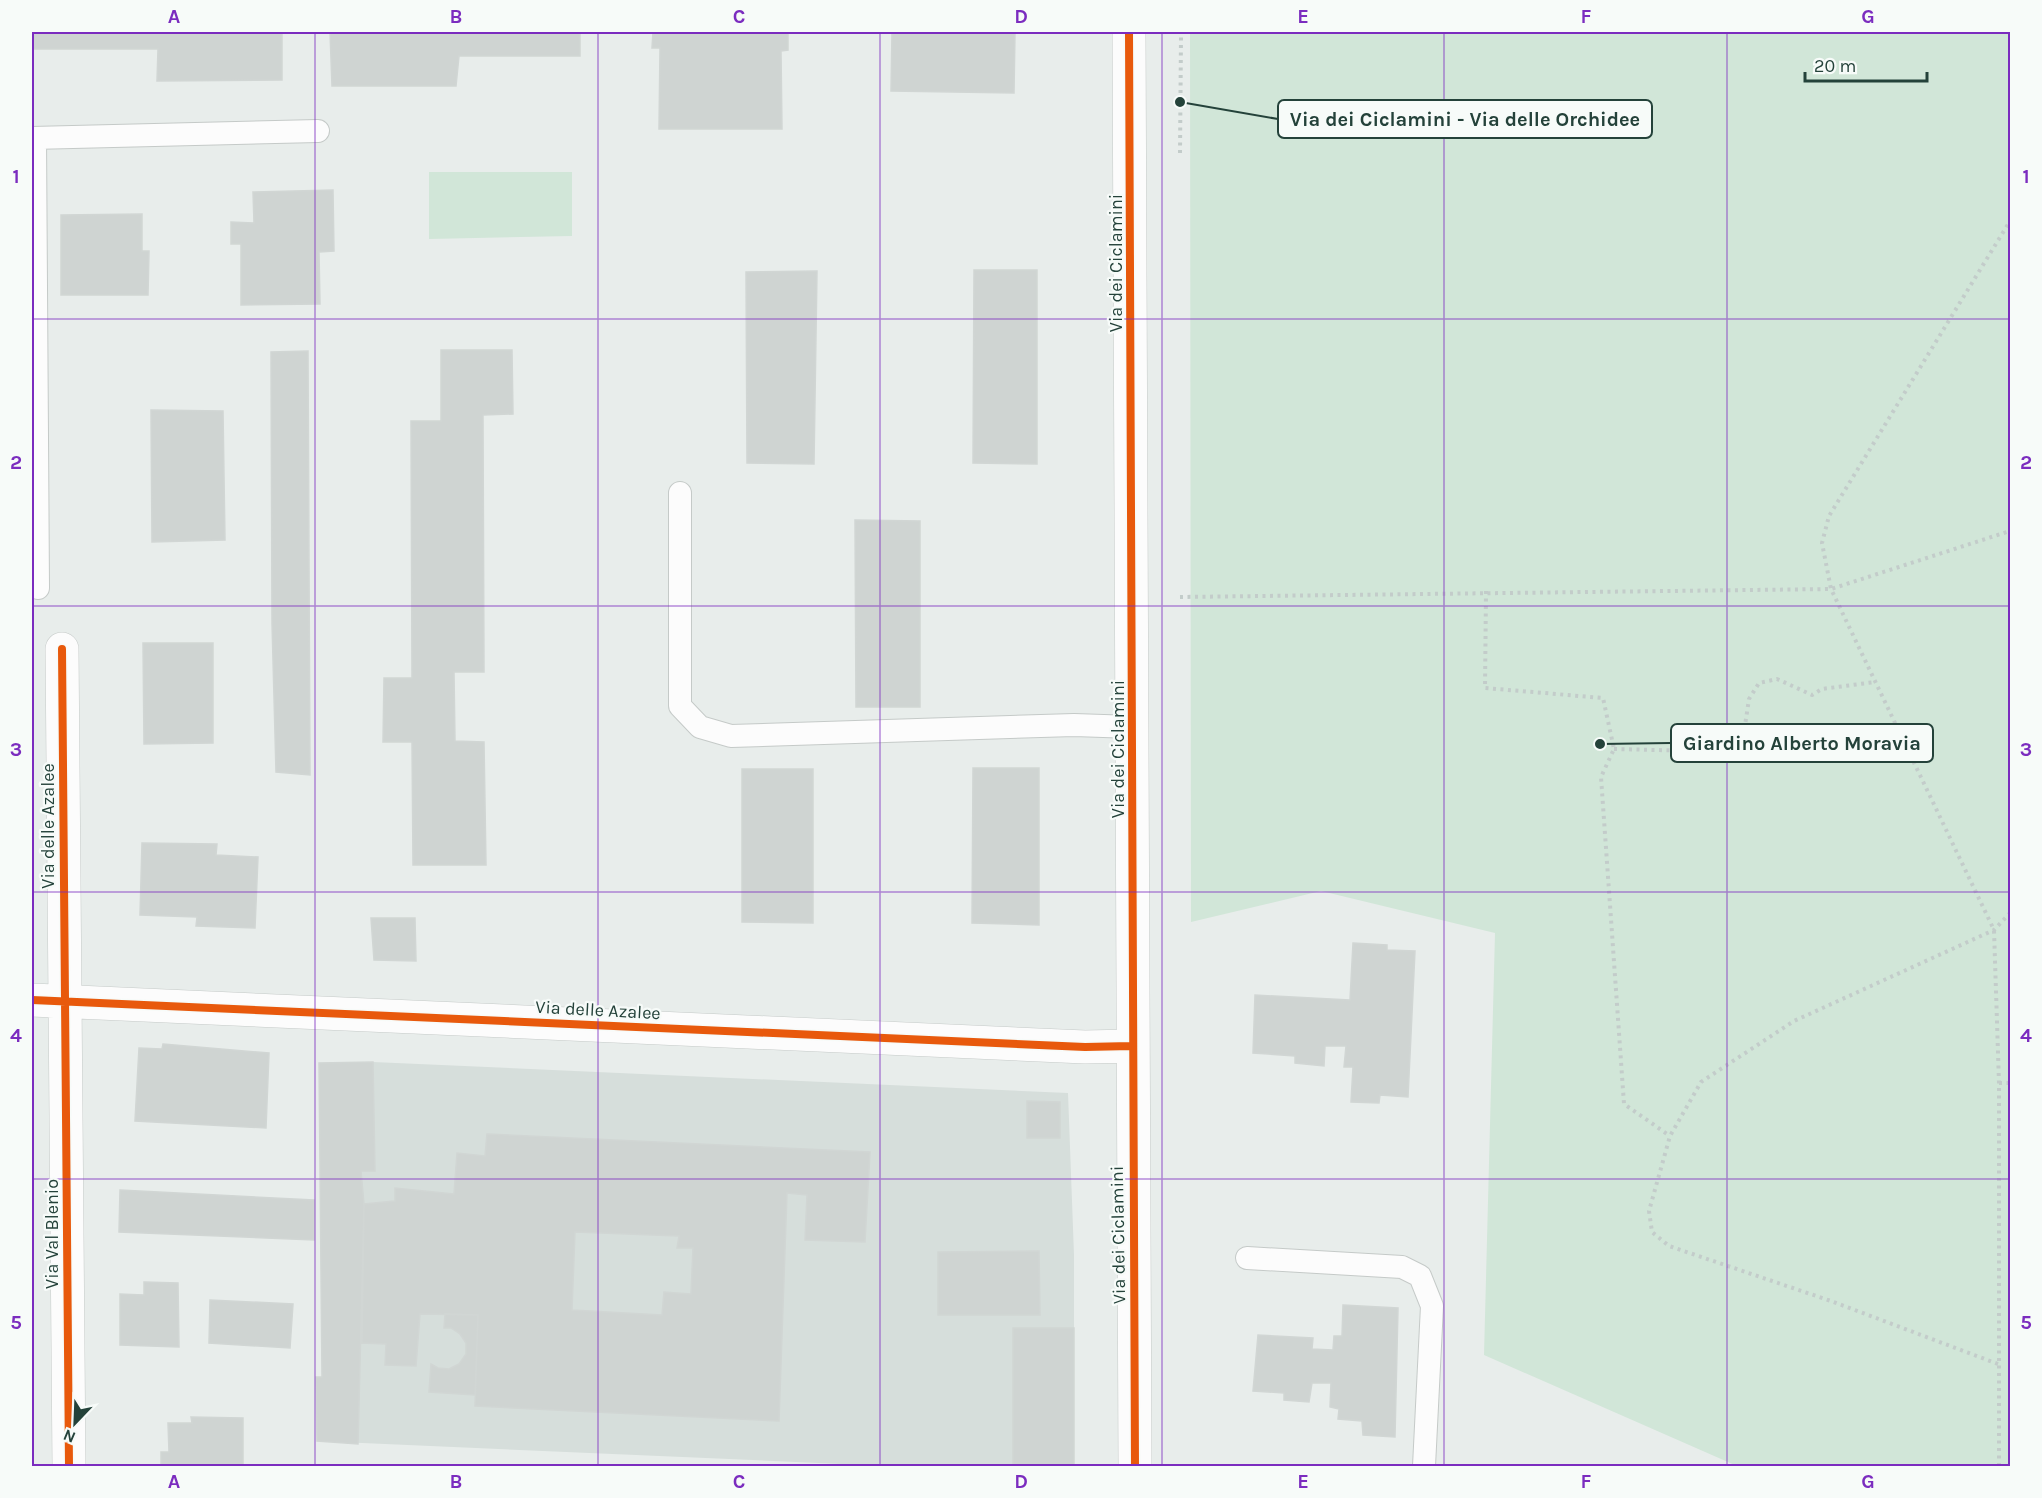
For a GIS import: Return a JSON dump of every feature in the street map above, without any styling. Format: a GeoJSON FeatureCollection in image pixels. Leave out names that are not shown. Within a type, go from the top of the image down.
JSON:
{"type":"FeatureCollection","features":[{"type":"Feature","properties":{"kind":"street","name":"Via dei Ciclamini"},"geometry":{"type":"LineString","coordinates":[[1129,32],[1133,727],[1131,1046],[1135,1467]]}},
{"type":"Feature","properties":{"kind":"street","name":"Via delle Azalee"},"geometry":{"type":"LineString","coordinates":[[62,650],[65,1001]]}},
{"type":"Feature","properties":{"kind":"street","name":"Via delle Azalee"},"geometry":{"type":"LineString","coordinates":[[32,1000],[1085,1047],[1131,1046]]}},
{"type":"Feature","properties":{"kind":"street","name":"Via Val Blenio"},"geometry":{"type":"LineString","coordinates":[[65,1001],[69,1467]]}},
{"type":"Feature","properties":{"kind":"lane"},"geometry":{"type":"LineString","coordinates":[[38,588],[33,138],[318,131]]}},
{"type":"Feature","properties":{"kind":"lane"},"geometry":{"type":"LineString","coordinates":[[680,493],[680,706],[700,727],[731,736],[1074,725],[1133,727]]}},
{"type":"Feature","properties":{"kind":"lane"},"geometry":{"type":"LineString","coordinates":[[1247,1258],[1402,1267],[1420,1276],[1432,1306],[1424,1467]]}},
{"type":"Feature","properties":{"kind":"path"},"geometry":{"type":"LineString","coordinates":[[1180,37],[1180,153]]}},
{"type":"Feature","properties":{"kind":"path"},"geometry":{"type":"LineString","coordinates":[[1999,1467],[1999,1083],[1994,930],[1830,589],[1822,543],[1829,516],[2010,221]]}},
{"type":"Feature","properties":{"kind":"path"},"geometry":{"type":"LineString","coordinates":[[1180,597],[1486,591],[1830,589],[2010,531]]}},
{"type":"Feature","properties":{"kind":"path"},"geometry":{"type":"LineString","coordinates":[[1486,591],[1485,688],[1603,698],[1614,748],[1600,777],[1624,1104],[1670,1136]]}},
{"type":"Feature","properties":{"kind":"path"},"geometry":{"type":"LineString","coordinates":[[1614,748],[1741,752],[1749,699],[1760,683],[1777,679],[1812,695],[1822,689],[1875,682]]}},
{"type":"Feature","properties":{"kind":"path"},"geometry":{"type":"LineString","coordinates":[[1998,1364],[1831,1301],[1669,1246],[1652,1232],[1649,1211],[1670,1136],[1701,1082],[1794,1021],[1994,930],[2010,913]]}},
{"type":"Feature","properties":{"kind":"path"},"geometry":{"type":"LineString","coordinates":[[1999,1083],[2010,1083]]}},
{"type":"Feature","properties":{"kind":"shaded area"},"geometry":{"type":"Polygon","coordinates":[[[373,1062],[1068,1093],[1074,1255],[1074,1466],[887,1466],[317,1441],[316,1377],[322,1377],[319,1063],[373,1062]]]}},
{"type":"Feature","properties":{"kind":"green space"},"geometry":{"type":"Polygon","coordinates":[[[1190,32],[2010,32],[2010,1466],[1737,1466],[1484,1355],[1495,933],[1321,891],[1191,922],[1190,32]]]}},
{"type":"Feature","properties":{"kind":"green space"},"geometry":{"type":"Polygon","coordinates":[[[429,172],[572,172],[572,236],[429,239],[429,172]]]}},
{"type":"Feature","properties":{"kind":"building"},"geometry":{"type":"Polygon","coordinates":[[[32,32],[282,32],[282,80],[157,81],[158,49],[32,49],[32,32]]]}},
{"type":"Feature","properties":{"kind":"building"},"geometry":{"type":"Polygon","coordinates":[[[330,32],[580,32],[580,56],[459,56],[456,86],[332,86],[330,32]]]}},
{"type":"Feature","properties":{"kind":"building"},"geometry":{"type":"Polygon","coordinates":[[[653,32],[788,32],[788,50],[781,51],[782,129],[659,129],[660,48],[652,48],[653,32]]]}},
{"type":"Feature","properties":{"kind":"building"},"geometry":{"type":"Polygon","coordinates":[[[892,32],[1015,32],[1014,93],[891,91],[892,32]]]}},
{"type":"Feature","properties":{"kind":"building"},"geometry":{"type":"Polygon","coordinates":[[[333,190],[334,251],[319,252],[320,304],[241,305],[241,244],[231,244],[231,222],[254,223],[253,192],[333,190]]]}},
{"type":"Feature","properties":{"kind":"building"},"geometry":{"type":"Polygon","coordinates":[[[142,214],[142,251],[149,251],[148,295],[61,295],[61,215],[142,214]]]}},
{"type":"Feature","properties":{"kind":"building"},"geometry":{"type":"Polygon","coordinates":[[[974,270],[1037,270],[1037,464],[973,463],[974,270]]]}},
{"type":"Feature","properties":{"kind":"building"},"geometry":{"type":"Polygon","coordinates":[[[817,271],[814,464],[747,463],[746,272],[817,271]]]}},
{"type":"Feature","properties":{"kind":"building"},"geometry":{"type":"Polygon","coordinates":[[[441,350],[512,350],[513,414],[483,415],[484,672],[454,672],[455,741],[484,742],[486,865],[413,865],[412,742],[383,742],[384,678],[412,678],[411,421],[441,421],[441,350]]]}},
{"type":"Feature","properties":{"kind":"building"},"geometry":{"type":"Polygon","coordinates":[[[308,351],[310,775],[276,772],[272,623],[271,352],[308,351]]]}},
{"type":"Feature","properties":{"kind":"building"},"geometry":{"type":"Polygon","coordinates":[[[151,410],[223,411],[225,540],[152,542],[151,410]]]}},
{"type":"Feature","properties":{"kind":"building"},"geometry":{"type":"Polygon","coordinates":[[[855,520],[920,521],[920,707],[856,707],[855,520]]]}},
{"type":"Feature","properties":{"kind":"building"},"geometry":{"type":"Polygon","coordinates":[[[143,643],[213,643],[213,743],[144,744],[143,643]]]}},
{"type":"Feature","properties":{"kind":"building"},"geometry":{"type":"Polygon","coordinates":[[[973,768],[1039,768],[1039,925],[972,923],[973,768]]]}},
{"type":"Feature","properties":{"kind":"building"},"geometry":{"type":"Polygon","coordinates":[[[742,769],[813,769],[813,923],[742,922],[742,769]]]}},
{"type":"Feature","properties":{"kind":"building"},"geometry":{"type":"Polygon","coordinates":[[[142,843],[217,844],[216,855],[258,857],[255,928],[196,926],[197,917],[140,915],[142,843]]]}},
{"type":"Feature","properties":{"kind":"building"},"geometry":{"type":"Polygon","coordinates":[[[371,918],[415,918],[416,961],[374,960],[371,918]]]}},
{"type":"Feature","properties":{"kind":"building"},"geometry":{"type":"Polygon","coordinates":[[[1353,943],[1387,945],[1387,950],[1415,951],[1408,1097],[1380,1095],[1379,1103],[1351,1102],[1353,1067],[1344,1067],[1346,1046],[1325,1046],[1324,1066],[1295,1063],[1295,1056],[1253,1053],[1255,995],[1350,1000],[1353,943]]]}},
{"type":"Feature","properties":{"kind":"building"},"geometry":{"type":"Polygon","coordinates":[[[163,1044],[269,1053],[266,1128],[135,1121],[139,1048],[162,1049],[163,1044]]]}},
{"type":"Feature","properties":{"kind":"building"},"geometry":{"type":"Polygon","coordinates":[[[373,1062],[375,1171],[361,1171],[364,1204],[358,1444],[317,1441],[316,1377],[322,1377],[319,1063],[373,1062]]]}},
{"type":"Feature","properties":{"kind":"building"},"geometry":{"type":"Polygon","coordinates":[[[1027,1101],[1060,1102],[1060,1138],[1027,1138],[1027,1101]]]}},
{"type":"Feature","properties":{"kind":"building"},"geometry":{"type":"Polygon","coordinates":[[[487,1134],[870,1152],[865,1242],[805,1240],[807,1195],[787,1193],[779,1421],[475,1406],[478,1315],[420,1314],[416,1366],[385,1365],[386,1344],[362,1343],[364,1204],[395,1201],[395,1188],[454,1194],[457,1153],[485,1156],[487,1134]],[[575,1232],[572,1310],[662,1315],[664,1292],[691,1294],[693,1248],[677,1248],[679,1236],[575,1232]]]}},
{"type":"Feature","properties":{"kind":"building"},"geometry":{"type":"Polygon","coordinates":[[[120,1190],[314,1200],[314,1240],[119,1232],[120,1190]]]}},
{"type":"Feature","properties":{"kind":"building"},"geometry":{"type":"Polygon","coordinates":[[[1039,1251],[1040,1315],[938,1315],[938,1252],[1039,1251]]]}},
{"type":"Feature","properties":{"kind":"building"},"geometry":{"type":"Polygon","coordinates":[[[144,1282],[178,1283],[179,1347],[120,1345],[120,1294],[144,1295],[144,1282]]]}},
{"type":"Feature","properties":{"kind":"building"},"geometry":{"type":"Polygon","coordinates":[[[210,1300],[293,1304],[290,1348],[209,1343],[210,1300]]]}},
{"type":"Feature","properties":{"kind":"building"},"geometry":{"type":"Polygon","coordinates":[[[1343,1305],[1398,1308],[1395,1437],[1363,1435],[1362,1421],[1338,1419],[1339,1409],[1330,1407],[1331,1383],[1312,1383],[1309,1402],[1284,1400],[1284,1393],[1253,1391],[1258,1335],[1313,1338],[1312,1349],[1333,1350],[1334,1336],[1342,1336],[1343,1305]]]}},
{"type":"Feature","properties":{"kind":"building"},"geometry":{"type":"Polygon","coordinates":[[[445,1314],[478,1315],[475,1395],[429,1392],[431,1364],[438,1368],[449,1369],[459,1364],[466,1354],[466,1343],[460,1334],[451,1328],[444,1328],[445,1314]]]}},
{"type":"Feature","properties":{"kind":"building"},"geometry":{"type":"Polygon","coordinates":[[[1013,1328],[1074,1328],[1074,1466],[1013,1466],[1013,1328]]]}},
{"type":"Feature","properties":{"kind":"building"},"geometry":{"type":"Polygon","coordinates":[[[191,1417],[243,1418],[243,1466],[161,1466],[161,1452],[169,1452],[168,1423],[192,1423],[191,1417]]]}},
{"type":"Feature","properties":{"kind":"cycle path"},"geometry":{"type":"LineString","coordinates":[[1129,32],[1135,1466]]}},
{"type":"Feature","properties":{"kind":"cycle path"},"geometry":{"type":"LineString","coordinates":[[62,649],[69,1466]]}},
{"type":"Feature","properties":{"kind":"cycle path"},"geometry":{"type":"LineString","coordinates":[[32,1000],[1085,1047],[1131,1046]]}},
{"type":"Feature","properties":{"kind":"place","name":"Via dei Ciclamini - Via delle Orchidee"},"geometry":{"type":"Point","coordinates":[1180,102]}},
{"type":"Feature","properties":{"kind":"place","name":"Giardino Alberto Moravia"},"geometry":{"type":"Point","coordinates":[1600,744]}}]}
